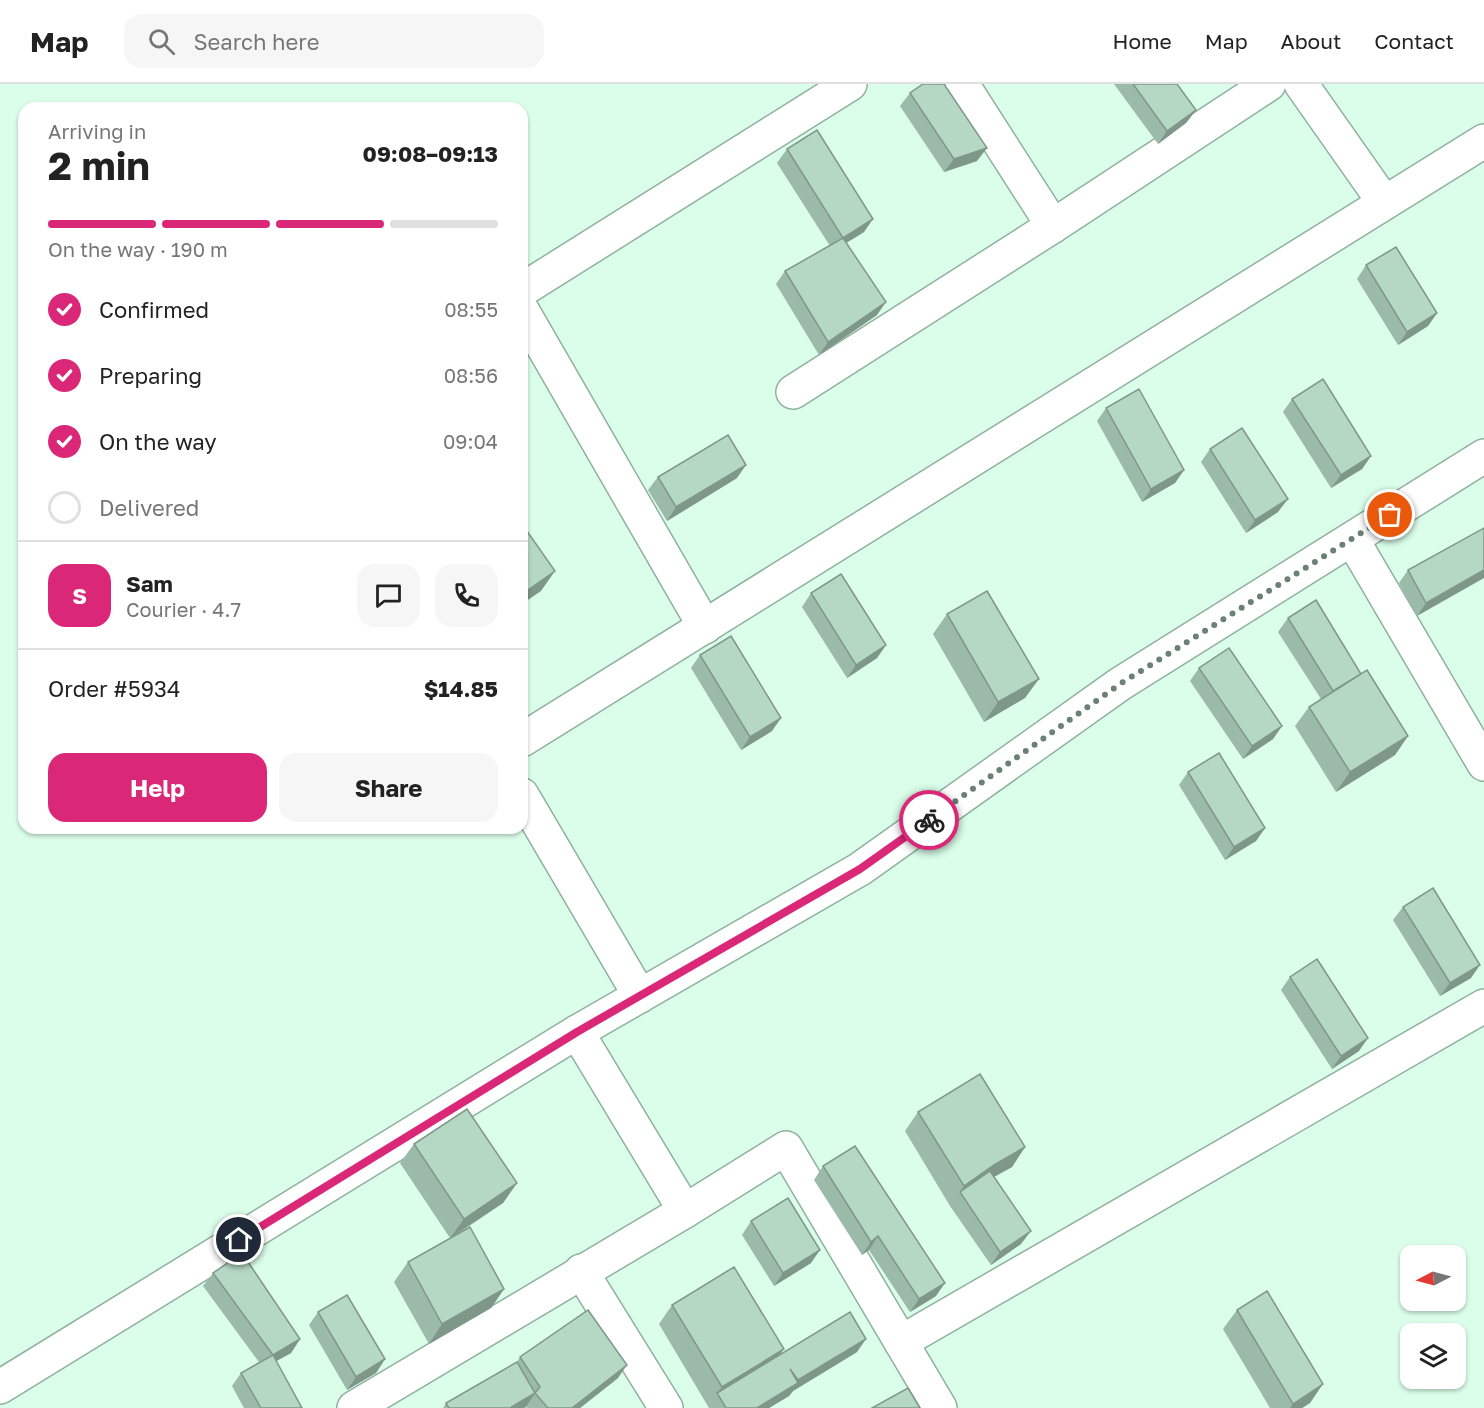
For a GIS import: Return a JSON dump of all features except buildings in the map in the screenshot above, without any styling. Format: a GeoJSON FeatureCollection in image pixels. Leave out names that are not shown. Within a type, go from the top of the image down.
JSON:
{"type":"FeatureCollection","features":[{"type":"Feature","properties":{"kind":"street"},"geometry":{"type":"LineString","coordinates":[[528,286],[850,84]]}},
{"type":"Feature","properties":{"kind":"street"},"geometry":{"type":"LineString","coordinates":[[962,84],[1053,226]]}},
{"type":"Feature","properties":{"kind":"street"},"geometry":{"type":"LineString","coordinates":[[793,392],[1053,226],[1269,84]]}},
{"type":"Feature","properties":{"kind":"street"},"geometry":{"type":"LineString","coordinates":[[1301,84],[1384,202]]}},
{"type":"Feature","properties":{"kind":"street"},"geometry":{"type":"LineString","coordinates":[[528,736],[1484,141]]}},
{"type":"Feature","properties":{"kind":"street"},"geometry":{"type":"LineString","coordinates":[[528,320],[705,627]]}},
{"type":"Feature","properties":{"kind":"street"},"geometry":{"type":"LineString","coordinates":[[0,1387],[577,1032],[860,869],[1120,684],[1484,456]]}},
{"type":"Feature","properties":{"kind":"street"},"geometry":{"type":"LineString","coordinates":[[1352,539],[1484,764]]}},
{"type":"Feature","properties":{"kind":"street"},"geometry":{"type":"LineString","coordinates":[[528,805],[640,996]]}},
{"type":"Feature","properties":{"kind":"street"},"geometry":{"type":"LineString","coordinates":[[901,1342],[1484,1006]]}},
{"type":"Feature","properties":{"kind":"street"},"geometry":{"type":"LineString","coordinates":[[577,1032],[685,1210]]}},
{"type":"Feature","properties":{"kind":"street"},"geometry":{"type":"LineString","coordinates":[[354,1408],[394,1398],[581,1271],[786,1148],[940,1408]]}},
{"type":"Feature","properties":{"kind":"street"},"geometry":{"type":"LineString","coordinates":[[581,1271],[666,1408]]}},
{"type":"Feature","properties":{"kind":"way so far"},"geometry":{"type":"LineString","coordinates":[[929,820],[1120,684],[1390,515]]}},
{"type":"Feature","properties":{"kind":"route"},"geometry":{"type":"LineString","coordinates":[[239,1240],[577,1032],[860,869],[929,820]]}}]}
